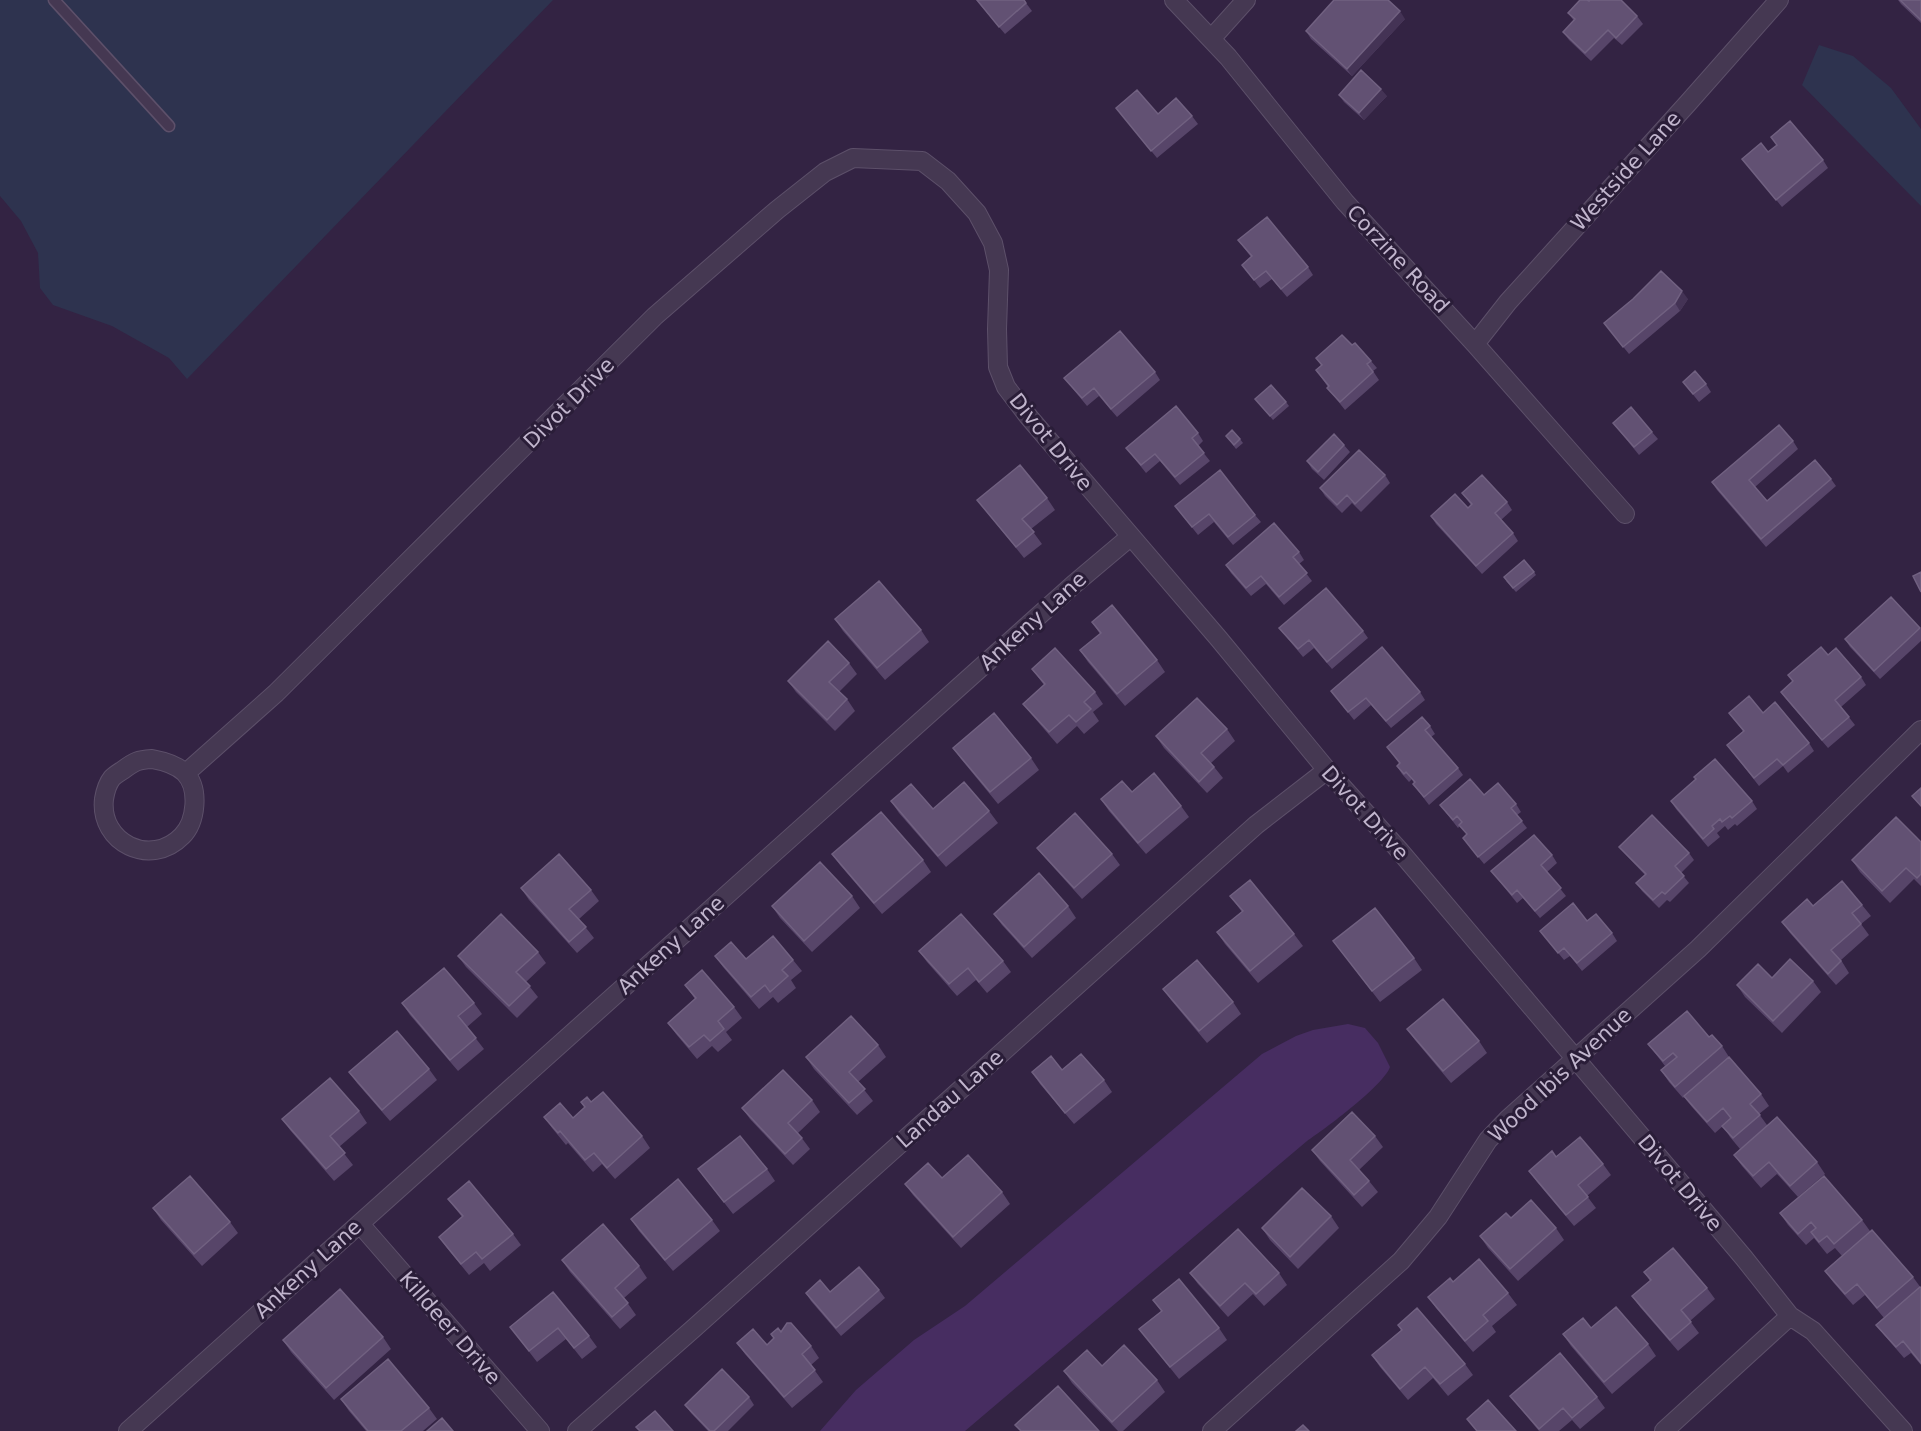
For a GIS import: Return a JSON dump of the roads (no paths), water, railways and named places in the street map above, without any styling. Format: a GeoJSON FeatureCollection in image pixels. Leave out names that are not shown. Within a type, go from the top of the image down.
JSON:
{"type":"FeatureCollection","features":[{"type":"Feature","properties":{"kind":"street","name":"Corzine Road"},"geometry":{"type":"LineString","coordinates":[[1174,0],[1211,39],[1345,202],[1475,344],[1625,514]]}},
{"type":"Feature","properties":{"kind":"street"},"geometry":{"type":"LineString","coordinates":[[1211,39],[1246,0]]}},
{"type":"Feature","properties":{"kind":"street","name":"Westside Lane"},"geometry":{"type":"LineString","coordinates":[[1475,344],[1508,302],[1779,0]]}},
{"type":"Feature","properties":{"kind":"street","name":"Divot Drive"},"geometry":{"type":"LineString","coordinates":[[186,773],[285,685],[655,316],[785,203],[825,172],[853,158],[922,161],[948,181],[977,213],[993,243],[999,270],[998,367],[1006,387],[1028,416],[1219,639],[1327,770],[1399,850],[1744,1258],[1790,1316],[1812,1331],[1903,1431]]}},
{"type":"Feature","properties":{"kind":"street","name":"Ankeny Lane"},"geometry":{"type":"LineString","coordinates":[[128,1431],[1130,537]]}},
{"type":"Feature","properties":{"kind":"street","name":"Wood Ibis Avenue"},"geometry":{"type":"LineString","coordinates":[[1212,1431],[1401,1261],[1438,1217],[1488,1140],[1508,1119],[1698,949],[1921,730]]}},
{"type":"Feature","properties":{"kind":"street"},"geometry":{"type":"LineString","coordinates":[[138,759],[168,762],[186,773],[195,803],[193,819],[186,833],[178,841],[164,848],[148,851],[132,848],[118,839],[107,824],[103,809],[105,793],[112,778],[138,759]]}},
{"type":"Feature","properties":{"kind":"street","name":"Landau Lane"},"geometry":{"type":"LineString","coordinates":[[577,1431],[1256,825],[1327,770]]}},
{"type":"Feature","properties":{"kind":"street","name":"Killdeer Drive"},"geometry":{"type":"LineString","coordinates":[[360,1224],[540,1431]]}},
{"type":"Feature","properties":{"kind":"street"},"geometry":{"type":"LineString","coordinates":[[1664,1431],[1790,1316]]}},
{"type":"Feature","properties":{"kind":"lane"},"geometry":{"type":"LineString","coordinates":[[54,0],[169,126]]}}]}
